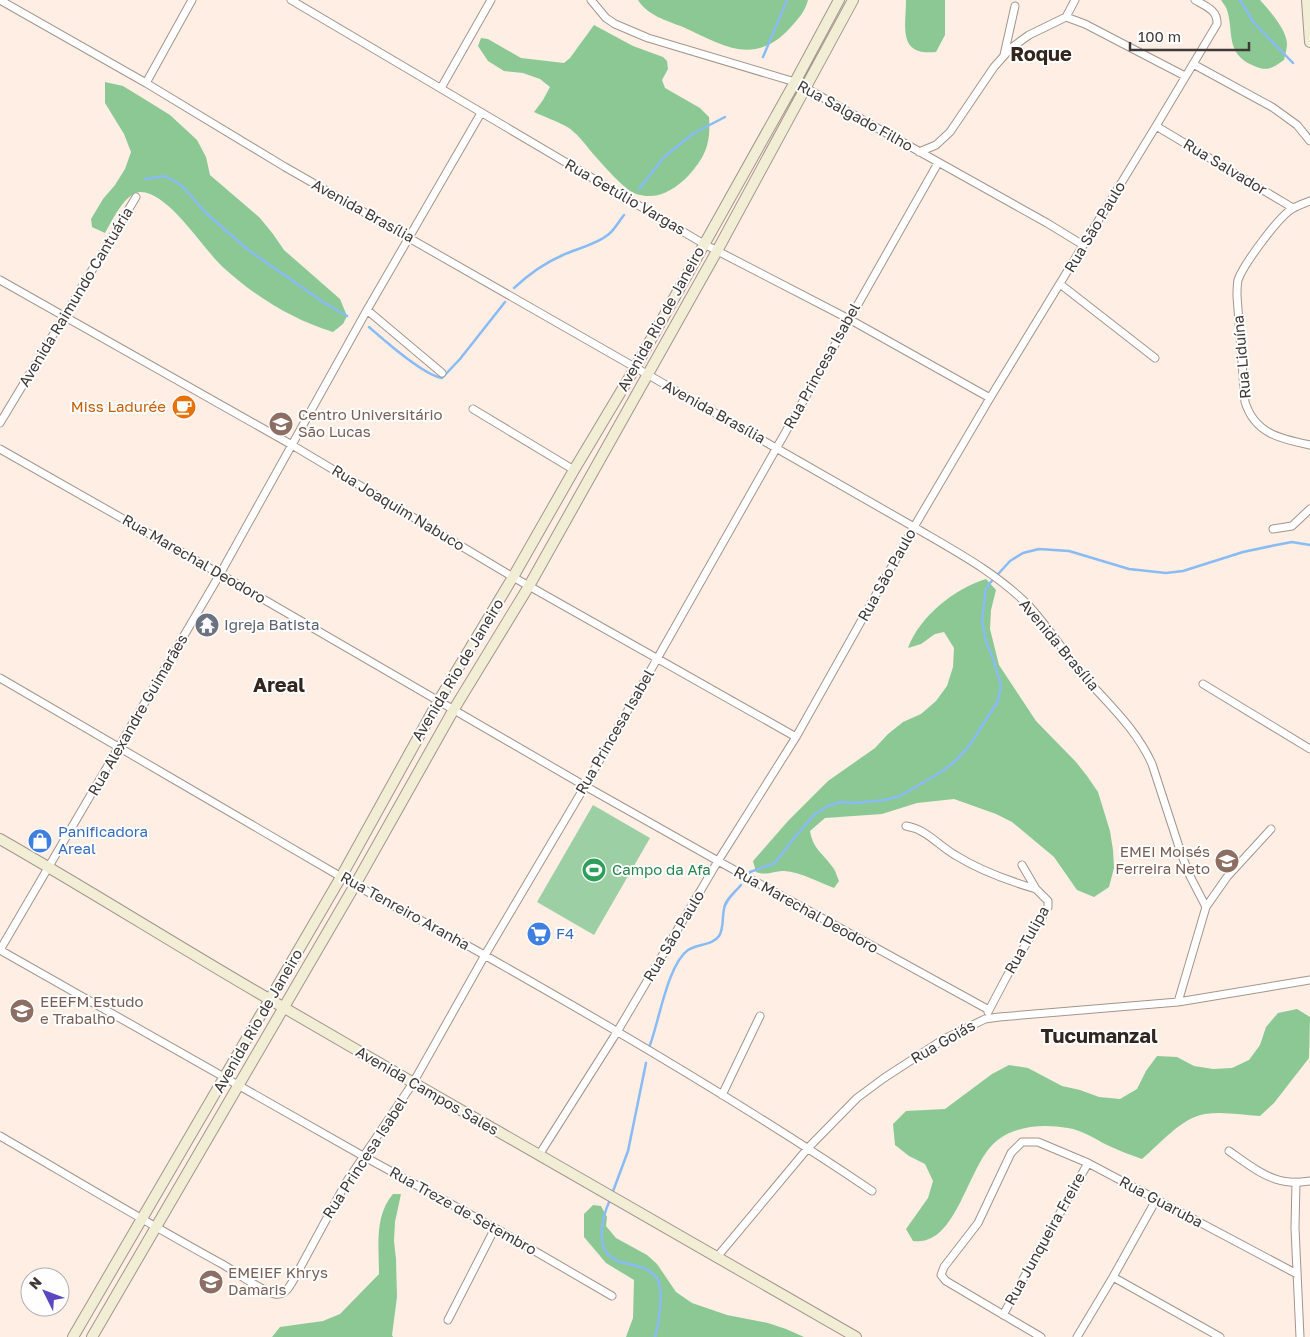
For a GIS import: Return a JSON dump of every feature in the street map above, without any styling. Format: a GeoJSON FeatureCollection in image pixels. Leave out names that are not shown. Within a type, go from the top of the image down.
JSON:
{"type":"FeatureCollection","features":[{"type":"Feature","properties":{"kind":"main road","name":"Avenida Rio de Janeiro"},"geometry":{"type":"LineString","coordinates":[[74,1337],[341,877],[438,700],[513,578],[574,470],[635,368],[839,0]]}},
{"type":"Feature","properties":{"kind":"main road","name":"Avenida Rio de Janeiro"},"geometry":{"type":"LineString","coordinates":[[92,1337],[355,884],[454,709],[528,586],[717,251],[853,0]]}},
{"type":"Feature","properties":{"kind":"main road"},"geometry":{"type":"LineString","coordinates":[[1307,0],[1310,42]]}},
{"type":"Feature","properties":{"kind":"main road","name":"Avenida Campos Sales"},"geometry":{"type":"LineString","coordinates":[[0,839],[413,1083],[856,1337]]}},
{"type":"Feature","properties":{"kind":"street","name":"Avenida Brasília"},"geometry":{"type":"LineString","coordinates":[[0,0],[146,83],[285,167],[409,236],[647,375],[914,527],[992,574],[1030,607],[1082,674],[1134,732],[1146,751],[1160,787],[1181,854],[1206,907]]}},
{"type":"Feature","properties":{"kind":"street"},"geometry":{"type":"LineString","coordinates":[[146,83],[192,0]]}},
{"type":"Feature","properties":{"kind":"street","name":"Rua Getúlio Vargas"},"geometry":{"type":"LineString","coordinates":[[292,0],[704,244],[849,319],[990,398]]}},
{"type":"Feature","properties":{"kind":"street"},"geometry":{"type":"LineString","coordinates":[[441,88],[491,0]]}},
{"type":"Feature","properties":{"kind":"street","name":"Rua Salgado Filho"},"geometry":{"type":"LineString","coordinates":[[591,0],[606,18],[615,24],[648,38],[795,82],[1083,245]]}},
{"type":"Feature","properties":{"kind":"street"},"geometry":{"type":"LineString","coordinates":[[919,152],[936,145],[950,132],[994,67],[1019,41],[1066,18],[1075,0]]}},
{"type":"Feature","properties":{"kind":"street","name":"Rua São Paulo"},"geometry":{"type":"LineString","coordinates":[[539,1155],[617,1032],[718,861],[796,737],[914,527],[990,398],[1217,24],[1214,12],[1195,0]]}},
{"type":"Feature","properties":{"kind":"street"},"geometry":{"type":"LineString","coordinates":[[1004,56],[1015,6]]}},
{"type":"Feature","properties":{"kind":"street"},"geometry":{"type":"LineString","coordinates":[[1066,18],[1085,24],[1185,76]]}},
{"type":"Feature","properties":{"kind":"street"},"geometry":{"type":"LineString","coordinates":[[1193,64],[1280,112],[1297,125],[1310,140]]}},
{"type":"Feature","properties":{"kind":"street","name":"Rua Alexandre Guimarães"},"geometry":{"type":"LineString","coordinates":[[0,950],[220,574],[367,310],[481,113]]}},
{"type":"Feature","properties":{"kind":"street","name":"Rua Salvador"},"geometry":{"type":"LineString","coordinates":[[1156,126],[1294,208]]}},
{"type":"Feature","properties":{"kind":"street","name":"Rua Princesa Isabel"},"geometry":{"type":"LineString","coordinates":[[155,1228],[270,1292],[282,1294],[286,1290],[363,1156],[413,1083],[485,955],[585,786],[938,163]]}},
{"type":"Feature","properties":{"kind":"street","name":"Avenida Raimundo Cantuária"},"geometry":{"type":"LineString","coordinates":[[0,423],[136,197]]}},
{"type":"Feature","properties":{"kind":"street"},"geometry":{"type":"LineString","coordinates":[[1294,208],[1310,201]]}},
{"type":"Feature","properties":{"kind":"street","name":"Rua Liduína"},"geometry":{"type":"LineString","coordinates":[[1294,208],[1282,216],[1272,228],[1242,273],[1237,288],[1245,402],[1252,420],[1270,433],[1289,441],[1310,445]]}},
{"type":"Feature","properties":{"kind":"street","name":"Rua Joaquim Nabuco"},"geometry":{"type":"LineString","coordinates":[[0,280],[292,445],[513,578],[796,737]]}},
{"type":"Feature","properties":{"kind":"street"},"geometry":{"type":"LineString","coordinates":[[1060,284],[1155,358]]}},
{"type":"Feature","properties":{"kind":"street"},"geometry":{"type":"LineString","coordinates":[[367,310],[442,373]]}},
{"type":"Feature","properties":{"kind":"street"},"geometry":{"type":"LineString","coordinates":[[473,409],[574,470]]}},
{"type":"Feature","properties":{"kind":"street","name":"Rua Marechal Deodoro"},"geometry":{"type":"LineString","coordinates":[[0,448],[585,786],[989,1010]]}},
{"type":"Feature","properties":{"kind":"street"},"geometry":{"type":"LineString","coordinates":[[1272,529],[1292,526],[1310,509]]}},
{"type":"Feature","properties":{"kind":"street","name":"Rua Tenreiro Aranha"},"geometry":{"type":"LineString","coordinates":[[0,678],[120,746],[341,877],[485,955],[617,1032],[722,1094],[808,1148],[872,1192]]}},
{"type":"Feature","properties":{"kind":"street"},"geometry":{"type":"LineString","coordinates":[[1203,684],[1310,749]]}},
{"type":"Feature","properties":{"kind":"street"},"geometry":{"type":"LineString","coordinates":[[906,826],[920,829],[962,859],[1006,879],[1036,889]]}},
{"type":"Feature","properties":{"kind":"street"},"geometry":{"type":"LineString","coordinates":[[1178,1002],[1206,907],[1228,877],[1271,830]]}},
{"type":"Feature","properties":{"kind":"street","name":"Rua Tulipa"},"geometry":{"type":"LineString","coordinates":[[984,1019],[1048,907],[1048,901],[1036,889],[1022,865]]}},
{"type":"Feature","properties":{"kind":"street","name":"Rua Treze de Setembro"},"geometry":{"type":"LineString","coordinates":[[0,950],[363,1156],[495,1228],[612,1296]]}},
{"type":"Feature","properties":{"kind":"street","name":"Rua Goiás"},"geometry":{"type":"LineString","coordinates":[[717,1257],[808,1148],[857,1098],[944,1039],[984,1019],[1178,1002],[1310,980]]}},
{"type":"Feature","properties":{"kind":"street"},"geometry":{"type":"LineString","coordinates":[[722,1094],[760,1016]]}},
{"type":"Feature","properties":{"kind":"street"},"geometry":{"type":"LineString","coordinates":[[0,1136],[155,1228]]}},
{"type":"Feature","properties":{"kind":"street","name":"Rua Guaruba"},"geometry":{"type":"LineString","coordinates":[[1002,1315],[946,1281],[941,1273],[981,1218],[1011,1153],[1022,1142],[1038,1142],[1088,1163],[1297,1274]]}},
{"type":"Feature","properties":{"kind":"street"},"geometry":{"type":"LineString","coordinates":[[1229,1151],[1270,1176],[1284,1181],[1310,1181]]}},
{"type":"Feature","properties":{"kind":"street","name":"Rua Junqueira Freire"},"geometry":{"type":"LineString","coordinates":[[1002,1315],[1088,1163]]}},
{"type":"Feature","properties":{"kind":"street"},"geometry":{"type":"LineString","coordinates":[[1296,1182],[1300,1337]]}},
{"type":"Feature","properties":{"kind":"street"},"geometry":{"type":"LineString","coordinates":[[1077,1337],[1156,1200]]}},
{"type":"Feature","properties":{"kind":"street"},"geometry":{"type":"LineString","coordinates":[[448,1320],[495,1228]]}},
{"type":"Feature","properties":{"kind":"street"},"geometry":{"type":"LineString","coordinates":[[1113,1277],[1220,1337]]}},
{"type":"Feature","properties":{"kind":"street"},"geometry":{"type":"LineString","coordinates":[[1002,1315],[1041,1337]]}},
{"type":"Feature","properties":{"kind":"green space"},"geometry":{"type":"Polygon","coordinates":[[[638,0],[808,0],[798,18],[777,40],[764,47],[751,50],[725,46],[664,20],[652,14],[638,0]]]}},
{"type":"Feature","properties":{"kind":"green space"},"geometry":{"type":"Polygon","coordinates":[[[906,0],[945,0],[945,35],[936,52],[924,52],[915,49],[909,44],[905,29],[906,0]]]}},
{"type":"Feature","properties":{"kind":"green space"},"geometry":{"type":"Polygon","coordinates":[[[1221,0],[1260,0],[1277,20],[1286,38],[1287,44],[1284,60],[1265,69],[1243,60],[1234,48],[1227,10],[1221,0]]]}},
{"type":"Feature","properties":{"kind":"green space"},"geometry":{"type":"Polygon","coordinates":[[[594,25],[633,46],[663,57],[667,61],[668,69],[662,80],[665,88],[700,108],[709,117],[708,141],[700,161],[689,175],[671,190],[649,196],[634,193],[625,187],[608,171],[573,131],[534,112],[550,87],[540,79],[523,73],[504,71],[488,61],[478,46],[481,38],[488,39],[521,58],[564,63],[570,58],[594,25]]]}},
{"type":"Feature","properties":{"kind":"green space"},"geometry":{"type":"Polygon","coordinates":[[[105,82],[123,86],[170,115],[197,140],[206,157],[210,175],[260,218],[284,250],[340,299],[347,316],[343,324],[333,332],[289,314],[262,298],[225,269],[175,212],[152,195],[141,192],[135,193],[130,197],[124,202],[105,233],[92,227],[91,219],[125,169],[131,152],[124,134],[105,103],[105,82]]]}},
{"type":"Feature","properties":{"kind":"green space"},"geometry":{"type":"Polygon","coordinates":[[[986,579],[996,590],[991,610],[990,629],[999,665],[1036,721],[1076,762],[1098,792],[1110,831],[1113,850],[1114,868],[1109,887],[1094,897],[1077,890],[1054,857],[1012,822],[996,814],[954,799],[917,803],[882,814],[825,818],[810,831],[814,843],[831,864],[839,881],[834,888],[803,875],[790,872],[780,871],[763,874],[756,872],[753,861],[788,821],[828,781],[875,748],[903,722],[921,714],[936,701],[947,686],[953,667],[954,648],[944,632],[935,634],[921,644],[908,648],[913,636],[921,625],[940,605],[962,590],[986,579]]]}},
{"type":"Feature","properties":{"kind":"green space","name":"Campo da Afa"},"geometry":{"type":"Polygon","coordinates":[[[593,805],[650,838],[594,935],[537,902],[593,805]]]}},
{"type":"Feature","properties":{"kind":"green space"},"geometry":{"type":"Polygon","coordinates":[[[1297,1009],[1310,1017],[1309,1058],[1274,1103],[1260,1116],[1219,1113],[1196,1116],[1171,1132],[1142,1159],[1115,1149],[1073,1129],[1041,1126],[1024,1128],[1007,1134],[988,1150],[952,1217],[941,1231],[929,1239],[913,1241],[906,1229],[928,1198],[933,1181],[925,1164],[909,1156],[895,1145],[893,1124],[906,1111],[945,1109],[992,1074],[1009,1065],[1028,1068],[1062,1086],[1099,1097],[1120,1099],[1137,1089],[1146,1071],[1157,1056],[1177,1057],[1194,1066],[1213,1069],[1232,1068],[1249,1060],[1260,1045],[1266,1027],[1278,1013],[1297,1009]]]}},
{"type":"Feature","properties":{"kind":"green space"},"geometry":{"type":"Polygon","coordinates":[[[393,1194],[401,1194],[395,1222],[394,1241],[397,1297],[393,1337],[272,1337],[280,1327],[323,1321],[340,1314],[379,1274],[378,1243],[380,1222],[387,1203],[393,1194]]]}},
{"type":"Feature","properties":{"kind":"green space"},"geometry":{"type":"Polygon","coordinates":[[[593,1205],[601,1206],[607,1217],[606,1226],[616,1238],[647,1255],[657,1264],[676,1292],[692,1303],[727,1315],[768,1323],[804,1337],[626,1337],[633,1318],[634,1280],[606,1263],[584,1237],[584,1214],[593,1205]]]}},
{"type":"Feature","properties":{"kind":"waterway"},"geometry":{"type":"LineString","coordinates":[[763,57],[787,0]]}},
{"type":"Feature","properties":{"kind":"waterway"},"geometry":{"type":"LineString","coordinates":[[1240,0],[1254,23],[1293,63]]}},
{"type":"Feature","properties":{"kind":"waterway"},"geometry":{"type":"LineString","coordinates":[[639,189],[665,156],[694,133],[725,117]]}},
{"type":"Feature","properties":{"kind":"waterway"},"geometry":{"type":"LineString","coordinates":[[145,179],[165,176],[181,185],[206,213],[247,249],[323,302],[347,316]]}},
{"type":"Feature","properties":{"kind":"waterway"},"geometry":{"type":"LineString","coordinates":[[514,288],[549,262],[604,238],[613,230],[624,215]]}},
{"type":"Feature","properties":{"kind":"waterway"},"geometry":{"type":"LineString","coordinates":[[369,327],[425,371],[442,378],[460,359],[505,302]]}},
{"type":"Feature","properties":{"kind":"waterway"},"geometry":{"type":"LineString","coordinates":[[750,872],[775,863],[815,814],[828,806],[841,802],[854,803],[885,800],[900,796],[941,772],[964,752],[998,701],[1001,685],[986,642],[982,620],[986,589],[1010,561],[1023,553],[1039,549],[1069,551],[1129,569],[1166,573],[1183,571],[1243,552],[1276,545],[1292,542],[1310,545]]}},
{"type":"Feature","properties":{"kind":"waterway"},"geometry":{"type":"LineString","coordinates":[[650,1045],[675,967],[688,950],[709,943],[719,936],[726,902],[741,885]]}},
{"type":"Feature","properties":{"kind":"waterway"},"geometry":{"type":"LineString","coordinates":[[612,1194],[628,1151],[646,1063]]}},
{"type":"Feature","properties":{"kind":"waterway"},"geometry":{"type":"LineString","coordinates":[[610,1200],[602,1224],[602,1242],[605,1250],[618,1261],[648,1270],[659,1282],[661,1298],[655,1337]]}},
{"type":"Feature","properties":{"kind":"place","name":"Miss Ladurée"},"geometry":{"type":"Point","coordinates":[184,407]}},
{"type":"Feature","properties":{"kind":"place","name":"Centro Universitário São Lucas"},"geometry":{"type":"Point","coordinates":[281,424]}},
{"type":"Feature","properties":{"kind":"place","name":"Igreja Batista"},"geometry":{"type":"Point","coordinates":[207,625]}},
{"type":"Feature","properties":{"kind":"place","name":"Panificadora Areal"},"geometry":{"type":"Point","coordinates":[40,841]}},
{"type":"Feature","properties":{"kind":"place","name":"EMEI Moisés Ferreira Neto"},"geometry":{"type":"Point","coordinates":[1227,861]}},
{"type":"Feature","properties":{"kind":"place","name":"Campo da Afa"},"geometry":{"type":"Point","coordinates":[594,870]}},
{"type":"Feature","properties":{"kind":"place","name":"F4"},"geometry":{"type":"Point","coordinates":[539,934]}},
{"type":"Feature","properties":{"kind":"place","name":"EEEFM Estudo e Trabalho"},"geometry":{"type":"Point","coordinates":[22,1011]}},
{"type":"Feature","properties":{"kind":"place","name":"EMEIEF Khrys Damaris"},"geometry":{"type":"Point","coordinates":[211,1282]}},
{"type":"Feature","properties":{"kind":"district","name":"Roque"},"geometry":{"type":"Point","coordinates":[1041,54]}},
{"type":"Feature","properties":{"kind":"district","name":"Areal"},"geometry":{"type":"Point","coordinates":[279,685]}},
{"type":"Feature","properties":{"kind":"district","name":"Tucumanzal"},"geometry":{"type":"Point","coordinates":[1099,1036]}}]}
